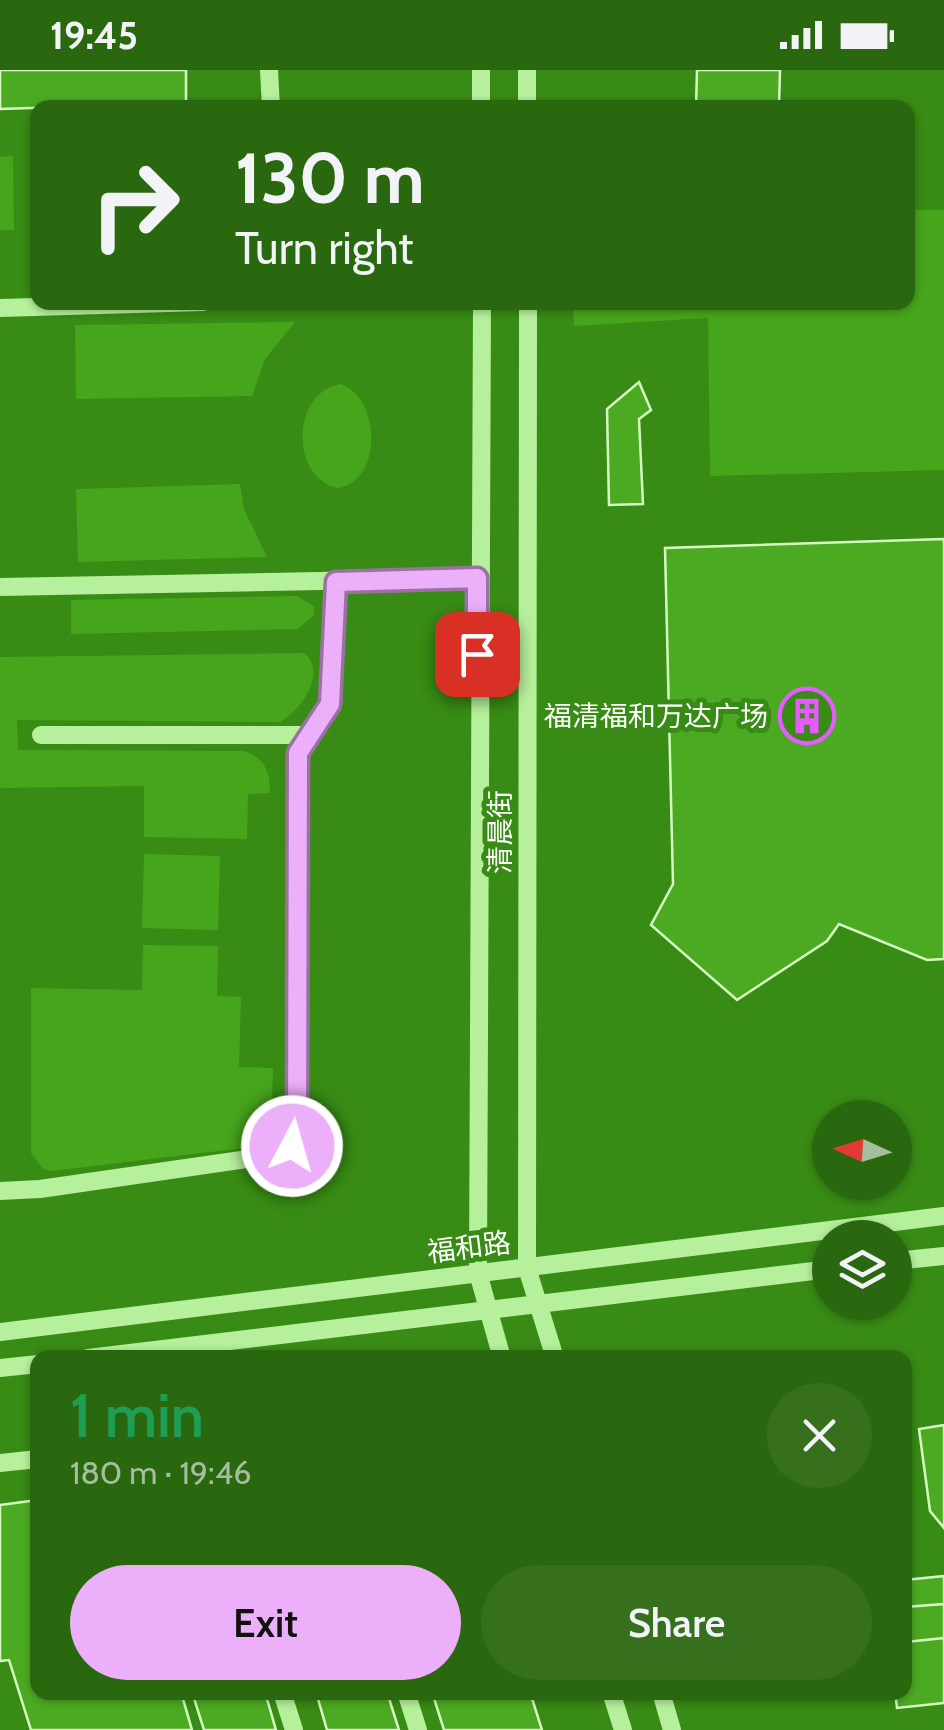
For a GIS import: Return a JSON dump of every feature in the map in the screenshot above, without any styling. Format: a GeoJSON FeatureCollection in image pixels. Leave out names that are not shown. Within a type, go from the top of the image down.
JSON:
{"type":"FeatureCollection","features":[{"type":"Feature","properties":{"kind":"street"},"geometry":{"type":"LineString","coordinates":[[269,70],[271,100]]}},
{"type":"Feature","properties":{"kind":"street"},"geometry":{"type":"LineString","coordinates":[[481,70],[481,100]]}},
{"type":"Feature","properties":{"kind":"street"},"geometry":{"type":"LineString","coordinates":[[527,70],[527,100]]}},
{"type":"Feature","properties":{"kind":"street"},"geometry":{"type":"LineString","coordinates":[[0,308],[30,307]]}},
{"type":"Feature","properties":{"kind":"street","name":"清晨街"},"geometry":{"type":"LineString","coordinates":[[482,310],[477,578],[478,1273],[499,1350]]}},
{"type":"Feature","properties":{"kind":"street","name":"清晨街"},"geometry":{"type":"LineString","coordinates":[[528,310],[527,1268],[553,1350]]}},
{"type":"Feature","properties":{"kind":"street"},"geometry":{"type":"LineString","coordinates":[[0,587],[477,578]]}},
{"type":"Feature","properties":{"kind":"street"},"geometry":{"type":"LineString","coordinates":[[0,1190],[40,1190],[282,1154],[297,1137],[298,753],[306,734],[330,704],[336,582]]}},
{"type":"Feature","properties":{"kind":"street"},"geometry":{"type":"LineString","coordinates":[[41,735],[306,734]]}},
{"type":"Feature","properties":{"kind":"street","name":"福和路"},"geometry":{"type":"LineString","coordinates":[[0,1332],[944,1216]]}},
{"type":"Feature","properties":{"kind":"street"},"geometry":{"type":"LineString","coordinates":[[912,1259],[944,1256]]}},
{"type":"Feature","properties":{"kind":"street"},"geometry":{"type":"LineString","coordinates":[[153,1350],[812,1271]]}},
{"type":"Feature","properties":{"kind":"street"},"geometry":{"type":"LineString","coordinates":[[0,1368],[30,1365]]}},
{"type":"Feature","properties":{"kind":"street"},"geometry":{"type":"LineString","coordinates":[[0,1463],[30,1461]]}},
{"type":"Feature","properties":{"kind":"street"},"geometry":{"type":"LineString","coordinates":[[285,1700],[294,1730]]}},
{"type":"Feature","properties":{"kind":"street"},"geometry":{"type":"LineString","coordinates":[[409,1700],[418,1730]]}},
{"type":"Feature","properties":{"kind":"street"},"geometry":{"type":"LineString","coordinates":[[614,1700],[623,1730]]}},
{"type":"Feature","properties":{"kind":"street"},"geometry":{"type":"LineString","coordinates":[[663,1700],[672,1730]]}},
{"type":"Feature","properties":{"kind":"green space"},"geometry":{"type":"Polygon","coordinates":[[[13,156],[14,230],[0,230],[0,157],[13,156]]]}},
{"type":"Feature","properties":{"kind":"green space"},"geometry":{"type":"Polygon","coordinates":[[[915,210],[944,210],[944,470],[710,476],[708,318],[574,326],[573,310],[915,310],[915,210]]]}},
{"type":"Feature","properties":{"kind":"green space"},"geometry":{"type":"Polygon","coordinates":[[[295,322],[265,359],[252,396],[76,399],[75,325],[295,322]]]}},
{"type":"Feature","properties":{"kind":"green space"},"geometry":{"type":"Polygon","coordinates":[[[341,384],[364,405],[371,439],[363,472],[352,483],[337,488],[321,480],[310,468],[303,434],[313,402],[325,390],[341,384]]]}},
{"type":"Feature","properties":{"kind":"green space"},"geometry":{"type":"Polygon","coordinates":[[[240,484],[244,509],[267,557],[78,562],[76,489],[240,484]]]}},
{"type":"Feature","properties":{"kind":"green space"},"geometry":{"type":"Polygon","coordinates":[[[297,596],[314,606],[314,615],[298,629],[71,634],[71,600],[297,596]]]}},
{"type":"Feature","properties":{"kind":"green space"},"geometry":{"type":"Polygon","coordinates":[[[304,653],[313,670],[309,690],[296,709],[280,722],[17,720],[18,750],[243,751],[256,757],[265,766],[270,793],[248,794],[247,839],[144,837],[144,786],[0,788],[0,657],[304,653]]]}},
{"type":"Feature","properties":{"kind":"green space"},"geometry":{"type":"Polygon","coordinates":[[[144,854],[220,856],[218,930],[142,928],[144,854]]]}},
{"type":"Feature","properties":{"kind":"green space"},"geometry":{"type":"Polygon","coordinates":[[[143,945],[218,946],[217,996],[241,997],[239,1067],[273,1068],[271,1130],[252,1147],[51,1171],[42,1168],[31,1153],[31,988],[142,990],[143,945]]]}},
{"type":"Feature","properties":{"kind":"building"},"geometry":{"type":"Polygon","coordinates":[[[0,70],[186,70],[186,100],[30,100],[30,108],[0,109],[0,70]]]}},
{"type":"Feature","properties":{"kind":"building"},"geometry":{"type":"Polygon","coordinates":[[[697,70],[780,70],[779,100],[696,100],[697,70]]]}},
{"type":"Feature","properties":{"kind":"building"},"geometry":{"type":"Polygon","coordinates":[[[639,382],[651,410],[639,419],[643,504],[609,505],[607,409],[639,382]]]}},
{"type":"Feature","properties":{"kind":"building","name":"福清福和万达广场"},"geometry":{"type":"Polygon","coordinates":[[[944,539],[944,959],[927,960],[839,924],[827,941],[737,1000],[651,925],[673,884],[665,548],[944,539]]]}},
{"type":"Feature","properties":{"kind":"building"},"geometry":{"type":"Polygon","coordinates":[[[944,1425],[944,1528],[930,1511],[919,1429],[944,1425]]]}},
{"type":"Feature","properties":{"kind":"building"},"geometry":{"type":"Polygon","coordinates":[[[30,1501],[30,1700],[183,1700],[192,1730],[31,1730],[9,1660],[0,1661],[0,1505],[30,1501]]]}},
{"type":"Feature","properties":{"kind":"building"},"geometry":{"type":"Polygon","coordinates":[[[944,1576],[944,1638],[912,1641],[912,1579],[944,1576]]]}},
{"type":"Feature","properties":{"kind":"building"},"geometry":{"type":"Polygon","coordinates":[[[944,1604],[944,1703],[897,1708],[896,1700],[912,1700],[912,1606],[944,1604]]]}},
{"type":"Feature","properties":{"kind":"building"},"geometry":{"type":"Polygon","coordinates":[[[195,1700],[267,1700],[276,1730],[204,1730],[195,1700]]]}},
{"type":"Feature","properties":{"kind":"building"},"geometry":{"type":"Polygon","coordinates":[[[318,1700],[390,1700],[399,1730],[327,1730],[318,1700]]]}},
{"type":"Feature","properties":{"kind":"building"},"geometry":{"type":"Polygon","coordinates":[[[435,1700],[533,1700],[542,1730],[444,1730],[435,1700]]]}},
{"type":"Feature","properties":{"kind":"place","name":"福清福和万达广场"},"geometry":{"type":"Point","coordinates":[807,716]}},
{"type":"Feature","properties":{"kind":"route"},"geometry":{"type":"LineString","coordinates":[[292,1146],[297,1137],[298,753],[306,734],[330,704],[336,582],[477,578],[477,654]]}}]}
